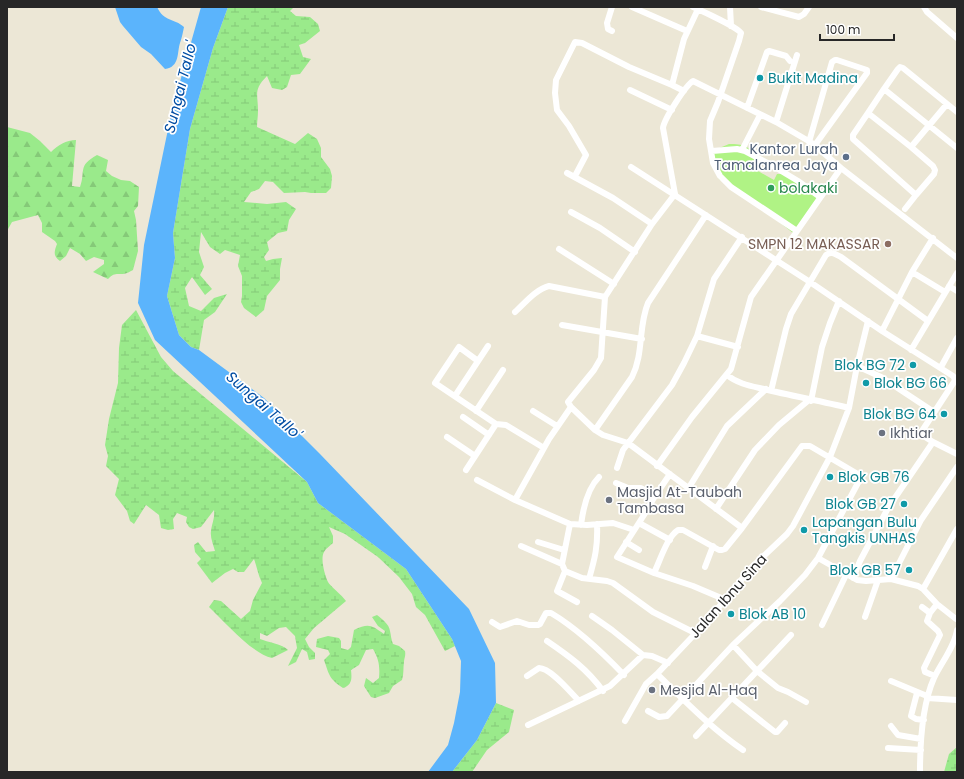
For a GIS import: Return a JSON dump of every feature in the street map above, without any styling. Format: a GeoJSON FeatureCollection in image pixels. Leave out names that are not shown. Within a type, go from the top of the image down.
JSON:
{"type":"FeatureCollection","features":[{"type":"Feature","properties":{"kind":"street"},"geometry":{"type":"LineString","coordinates":[[612,7],[606,25],[608,29],[612,31]]}},
{"type":"Feature","properties":{"kind":"street"},"geometry":{"type":"LineString","coordinates":[[632,7],[687,32]]}},
{"type":"Feature","properties":{"kind":"street"},"geometry":{"type":"LineString","coordinates":[[730,7],[731,26]]}},
{"type":"Feature","properties":{"kind":"street"},"geometry":{"type":"LineString","coordinates":[[761,7],[799,16],[804,14],[809,7]]}},
{"type":"Feature","properties":{"kind":"street"},"geometry":{"type":"LineString","coordinates":[[924,7],[927,12],[957,38]]}},
{"type":"Feature","properties":{"kind":"street"},"geometry":{"type":"LineString","coordinates":[[672,85],[684,39],[697,8],[739,30],[741,36],[710,123],[713,163],[720,176],[731,188],[797,231]]}},
{"type":"Feature","properties":{"kind":"street"},"geometry":{"type":"LineString","coordinates":[[575,176],[586,155],[558,110],[555,88],[558,76],[576,41],[629,67],[684,91]]}},
{"type":"Feature","properties":{"kind":"street"},"geometry":{"type":"LineString","coordinates":[[747,108],[767,52],[769,51],[786,56],[790,61]]}},
{"type":"Feature","properties":{"kind":"street"},"geometry":{"type":"LineString","coordinates":[[776,122],[797,55]]}},
{"type":"Feature","properties":{"kind":"street"},"geometry":{"type":"LineString","coordinates":[[809,142],[832,62],[837,60],[867,70],[867,74],[815,146]]}},
{"type":"Feature","properties":{"kind":"street"},"geometry":{"type":"LineString","coordinates":[[916,195],[853,139],[853,135],[898,69],[902,67],[957,112]]}},
{"type":"Feature","properties":{"kind":"street"},"geometry":{"type":"LineString","coordinates":[[515,500],[544,448],[570,406],[569,401],[594,370],[601,358],[605,297],[652,224],[675,194],[663,128],[664,121],[684,91],[693,81],[776,122],[815,146],[957,258]]}},
{"type":"Feature","properties":{"kind":"street"},"geometry":{"type":"LineString","coordinates":[[884,89],[957,148]]}},
{"type":"Feature","properties":{"kind":"street"},"geometry":{"type":"LineString","coordinates":[[630,90],[672,110]]}},
{"type":"Feature","properties":{"kind":"street"},"geometry":{"type":"LineString","coordinates":[[910,148],[947,104]]}},
{"type":"Feature","properties":{"kind":"street"},"geometry":{"type":"LineString","coordinates":[[868,113],[933,166],[935,170],[934,174],[904,209]]}},
{"type":"Feature","properties":{"kind":"street"},"geometry":{"type":"LineString","coordinates":[[742,150],[760,115]]}},
{"type":"Feature","properties":{"kind":"street"},"geometry":{"type":"LineString","coordinates":[[712,150],[742,150],[798,181],[820,197]]}},
{"type":"Feature","properties":{"kind":"street"},"geometry":{"type":"LineString","coordinates":[[631,167],[742,237],[882,331],[953,376],[955,379],[954,382],[922,431],[922,435],[933,442],[956,452]]}},
{"type":"Feature","properties":{"kind":"street"},"geometry":{"type":"LineString","coordinates":[[657,466],[696,412],[733,366],[751,297],[841,168]]}},
{"type":"Feature","properties":{"kind":"street"},"geometry":{"type":"LineString","coordinates":[[567,173],[613,198],[652,224]]}},
{"type":"Feature","properties":{"kind":"street"},"geometry":{"type":"LineString","coordinates":[[571,212],[600,228],[635,252]]}},
{"type":"Feature","properties":{"kind":"street"},"geometry":{"type":"LineString","coordinates":[[595,430],[632,377],[638,363],[642,340],[643,318],[648,303],[706,215]]}},
{"type":"Feature","properties":{"kind":"street"},"geometry":{"type":"LineString","coordinates":[[618,468],[623,450],[672,385],[684,363],[697,336],[714,279],[742,237]]}},
{"type":"Feature","properties":{"kind":"street"},"geometry":{"type":"LineString","coordinates":[[882,331],[897,299],[933,238]]}},
{"type":"Feature","properties":{"kind":"street"},"geometry":{"type":"LineString","coordinates":[[559,249],[614,284]]}},
{"type":"Feature","properties":{"kind":"street"},"geometry":{"type":"LineString","coordinates":[[688,489],[727,426],[768,390],[791,314],[826,255],[831,252],[834,253],[928,321]]}},
{"type":"Feature","properties":{"kind":"street"},"geometry":{"type":"LineString","coordinates":[[912,272],[945,292]]}},
{"type":"Feature","properties":{"kind":"street"},"geometry":{"type":"LineString","coordinates":[[911,350],[957,273]]}},
{"type":"Feature","properties":{"kind":"street"},"geometry":{"type":"LineString","coordinates":[[515,312],[542,288],[548,286],[605,297]]}},
{"type":"Feature","properties":{"kind":"street"},"geometry":{"type":"LineString","coordinates":[[949,286],[957,291]]}},
{"type":"Feature","properties":{"kind":"street"},"geometry":{"type":"LineString","coordinates":[[716,509],[762,441],[810,400],[824,339],[839,301]]}},
{"type":"Feature","properties":{"kind":"street"},"geometry":{"type":"LineString","coordinates":[[830,457],[849,408],[868,321]]}},
{"type":"Feature","properties":{"kind":"street"},"geometry":{"type":"LineString","coordinates":[[562,325],[642,340]]}},
{"type":"Feature","properties":{"kind":"street"},"geometry":{"type":"LineString","coordinates":[[697,336],[738,347]]}},
{"type":"Feature","properties":{"kind":"street"},"geometry":{"type":"LineString","coordinates":[[941,368],[957,338]]}},
{"type":"Feature","properties":{"kind":"street"},"geometry":{"type":"LineString","coordinates":[[455,396],[488,346]]}},
{"type":"Feature","properties":{"kind":"street"},"geometry":{"type":"LineString","coordinates":[[478,361],[459,347],[435,382],[496,424],[506,425],[544,448]]}},
{"type":"Feature","properties":{"kind":"street"},"geometry":{"type":"LineString","coordinates":[[857,366],[881,378],[934,412]]}},
{"type":"Feature","properties":{"kind":"street"},"geometry":{"type":"LineString","coordinates":[[476,411],[503,370]]}},
{"type":"Feature","properties":{"kind":"street"},"geometry":{"type":"LineString","coordinates":[[727,375],[743,384],[849,408]]}},
{"type":"Feature","properties":{"kind":"street"},"geometry":{"type":"LineString","coordinates":[[570,406],[595,430],[603,435],[628,443],[742,528]]}},
{"type":"Feature","properties":{"kind":"street"},"geometry":{"type":"LineString","coordinates":[[533,411],[557,426]]}},
{"type":"Feature","properties":{"kind":"street"},"geometry":{"type":"LineString","coordinates":[[463,417],[489,435]]}},
{"type":"Feature","properties":{"kind":"street"},"geometry":{"type":"LineString","coordinates":[[466,470],[496,424]]}},
{"type":"Feature","properties":{"kind":"street"},"geometry":{"type":"LineString","coordinates":[[447,437],[475,456]]}},
{"type":"Feature","properties":{"kind":"street"},"geometry":{"type":"LineString","coordinates":[[853,578],[860,561],[888,508],[933,442]]}},
{"type":"Feature","properties":{"kind":"street"},"geometry":{"type":"LineString","coordinates":[[648,711],[664,718],[670,714],[733,644],[780,601],[805,575],[818,558],[860,477],[856,473],[810,446],[802,446],[725,549],[722,550],[680,530],[674,533],[654,574]]}},
{"type":"Feature","properties":{"kind":"street","name":"Jalan Ibnu Sina"},"geometry":{"type":"LineString","coordinates":[[625,721],[646,684],[668,663],[726,600],[752,567],[790,530],[830,457]]}},
{"type":"Feature","properties":{"kind":"street"},"geometry":{"type":"LineString","coordinates":[[891,579],[921,520],[957,467]]}},
{"type":"Feature","properties":{"kind":"street"},"geometry":{"type":"LineString","coordinates":[[670,474],[617,557],[654,574],[693,586],[726,600]]}},
{"type":"Feature","properties":{"kind":"street"},"geometry":{"type":"LineString","coordinates":[[581,525],[588,496],[599,477]]}},
{"type":"Feature","properties":{"kind":"street"},"geometry":{"type":"LineString","coordinates":[[477,480],[515,500],[570,524],[581,525],[613,523],[634,530]]}},
{"type":"Feature","properties":{"kind":"street"},"geometry":{"type":"LineString","coordinates":[[616,483],[628,488],[641,488],[655,496]]}},
{"type":"Feature","properties":{"kind":"street"},"geometry":{"type":"LineString","coordinates":[[639,523],[670,540]]}},
{"type":"Feature","properties":{"kind":"street"},"geometry":{"type":"LineString","coordinates":[[570,524],[562,564],[565,571],[557,591],[577,602]]}},
{"type":"Feature","properties":{"kind":"street"},"geometry":{"type":"LineString","coordinates":[[589,579],[596,553],[596,524]]}},
{"type":"Feature","properties":{"kind":"street"},"geometry":{"type":"LineString","coordinates":[[923,589],[957,529]]}},
{"type":"Feature","properties":{"kind":"street"},"geometry":{"type":"LineString","coordinates":[[538,542],[564,550]]}},
{"type":"Feature","properties":{"kind":"street"},"geometry":{"type":"LineString","coordinates":[[626,542],[639,550]]}},
{"type":"Feature","properties":{"kind":"street"},"geometry":{"type":"LineString","coordinates":[[521,546],[562,564]]}},
{"type":"Feature","properties":{"kind":"street"},"geometry":{"type":"LineString","coordinates":[[705,567],[713,546]]}},
{"type":"Feature","properties":{"kind":"street"},"geometry":{"type":"LineString","coordinates":[[818,558],[853,578],[866,581],[891,579],[923,589],[957,620]]}},
{"type":"Feature","properties":{"kind":"street"},"geometry":{"type":"LineString","coordinates":[[565,571],[589,579],[614,583],[653,612],[695,633]]}},
{"type":"Feature","properties":{"kind":"street"},"geometry":{"type":"LineString","coordinates":[[822,625],[846,574]]}},
{"type":"Feature","properties":{"kind":"street"},"geometry":{"type":"LineString","coordinates":[[865,617],[878,580]]}},
{"type":"Feature","properties":{"kind":"street"},"geometry":{"type":"LineString","coordinates":[[935,676],[924,670],[940,635],[938,631],[927,621],[930,613],[938,604]]}},
{"type":"Feature","properties":{"kind":"street"},"geometry":{"type":"LineString","coordinates":[[922,607],[930,613]]}},
{"type":"Feature","properties":{"kind":"street"},"geometry":{"type":"LineString","coordinates":[[492,622],[500,627],[517,621],[529,625],[538,625],[546,613],[550,613],[572,626],[611,661],[624,675]]}},
{"type":"Feature","properties":{"kind":"street"},"geometry":{"type":"LineString","coordinates":[[592,616],[643,655],[652,656],[668,663]]}},
{"type":"Feature","properties":{"kind":"street"},"geometry":{"type":"LineString","coordinates":[[920,772],[927,697],[935,676],[957,630]]}},
{"type":"Feature","properties":{"kind":"street"},"geometry":{"type":"LineString","coordinates":[[696,736],[791,635]]}},
{"type":"Feature","properties":{"kind":"street"},"geometry":{"type":"LineString","coordinates":[[547,641],[582,666],[603,691]]}},
{"type":"Feature","properties":{"kind":"street"},"geometry":{"type":"LineString","coordinates":[[733,644],[757,670],[778,688],[806,702]]}},
{"type":"Feature","properties":{"kind":"street"},"geometry":{"type":"LineString","coordinates":[[528,725],[603,691],[624,675],[643,655]]}},
{"type":"Feature","properties":{"kind":"street"},"geometry":{"type":"LineString","coordinates":[[527,676],[539,668],[544,669],[563,684],[579,701]]}},
{"type":"Feature","properties":{"kind":"street"},"geometry":{"type":"LineString","coordinates":[[657,674],[708,724],[743,750]]}},
{"type":"Feature","properties":{"kind":"street"},"geometry":{"type":"LineString","coordinates":[[891,681],[927,697],[957,700]]}},
{"type":"Feature","properties":{"kind":"street"},"geometry":{"type":"LineString","coordinates":[[916,693],[911,716],[916,719],[924,720]]}},
{"type":"Feature","properties":{"kind":"street"},"geometry":{"type":"LineString","coordinates":[[732,698],[775,732],[777,732],[785,723]]}},
{"type":"Feature","properties":{"kind":"street"},"geometry":{"type":"LineString","coordinates":[[891,726],[898,735],[922,739]]}},
{"type":"Feature","properties":{"kind":"street"},"geometry":{"type":"LineString","coordinates":[[888,748],[921,750]]}},
{"type":"Feature","properties":{"kind":"green space"},"geometry":{"type":"Polygon","coordinates":[[[228,7],[294,7],[290,11],[296,16],[310,17],[318,24],[320,31],[305,43],[299,45],[303,57],[311,59],[300,74],[291,75],[287,87],[282,90],[272,88],[267,76],[260,85],[257,92],[257,127],[295,144],[308,133],[317,139],[321,148],[321,157],[330,169],[332,176],[331,188],[326,193],[284,193],[273,182],[265,181],[259,189],[251,192],[244,202],[267,204],[286,202],[296,209],[289,220],[287,231],[278,233],[267,242],[269,250],[264,257],[266,261],[282,258],[280,280],[267,296],[264,310],[256,317],[244,308],[241,302],[242,276],[238,266],[240,255],[225,250],[220,254],[210,247],[201,232],[199,252],[204,267],[200,275],[212,289],[205,295],[192,277],[185,288],[189,306],[201,311],[214,298],[227,294],[215,312],[204,320],[199,350],[191,347],[179,335],[167,296],[175,258],[173,233],[190,129],[213,48],[228,7]]]}},
{"type":"Feature","properties":{"kind":"green space"},"geometry":{"type":"Polygon","coordinates":[[[7,127],[30,133],[51,152],[62,143],[76,140],[72,186],[80,187],[84,166],[97,155],[108,160],[106,171],[112,176],[121,180],[130,181],[139,187],[138,206],[134,211],[138,251],[133,270],[124,274],[113,275],[108,279],[93,272],[104,264],[104,260],[94,257],[86,261],[80,254],[70,248],[66,256],[60,261],[55,254],[57,244],[42,232],[42,223],[38,215],[12,222],[7,231],[7,127]]]}},
{"type":"Feature","properties":{"kind":"green space","name":"bolakaki"},"geometry":{"type":"Polygon","coordinates":[[[729,144],[739,144],[748,148],[753,154],[757,163],[758,171],[774,180],[777,174],[785,174],[819,195],[793,233],[755,203],[719,179],[710,152],[729,144]]]}},
{"type":"Feature","properties":{"kind":"green space"},"geometry":{"type":"Polygon","coordinates":[[[136,310],[161,357],[173,371],[307,482],[318,503],[406,569],[452,639],[455,646],[445,651],[425,615],[416,607],[412,594],[399,577],[378,557],[345,534],[329,527],[333,536],[333,543],[324,552],[323,567],[328,582],[346,601],[314,628],[305,639],[309,647],[315,653],[315,659],[309,660],[307,652],[302,649],[296,662],[288,666],[297,648],[295,636],[286,627],[279,628],[267,636],[260,633],[260,639],[279,645],[288,650],[272,658],[264,655],[247,644],[209,607],[214,600],[221,601],[241,619],[250,611],[253,600],[262,583],[254,559],[244,572],[238,572],[233,569],[212,583],[197,563],[201,559],[195,552],[194,545],[198,542],[206,552],[215,551],[211,533],[214,510],[201,527],[193,529],[189,527],[186,522],[187,517],[177,513],[173,519],[174,529],[168,530],[161,528],[159,515],[146,505],[134,524],[130,521],[127,511],[115,495],[119,479],[106,466],[108,456],[105,445],[109,419],[118,383],[119,348],[122,325],[136,310]]]}},
{"type":"Feature","properties":{"kind":"green space"},"geometry":{"type":"Polygon","coordinates":[[[377,615],[388,626],[393,644],[399,646],[405,651],[405,654],[402,680],[393,686],[389,693],[375,698],[371,697],[364,686],[366,678],[373,683],[379,678],[379,663],[373,649],[366,650],[359,665],[351,670],[350,683],[343,688],[332,679],[329,673],[324,660],[330,654],[328,650],[316,647],[317,639],[328,636],[339,638],[341,641],[341,648],[348,650],[351,647],[354,630],[363,626],[373,627],[384,634],[385,631],[378,626],[372,617],[377,615]]]}},
{"type":"Feature","properties":{"kind":"green space"},"geometry":{"type":"Polygon","coordinates":[[[496,703],[514,710],[509,732],[487,750],[472,772],[452,772],[477,740],[496,703]]]}},
{"type":"Feature","properties":{"kind":"green space"},"geometry":{"type":"Polygon","coordinates":[[[957,747],[957,772],[944,772],[949,754],[957,747]]]}},
{"type":"Feature","properties":{"kind":"water"},"geometry":{"type":"Polygon","coordinates":[[[115,7],[157,7],[166,18],[184,27],[176,62],[170,68],[165,69],[151,54],[141,47],[120,22],[115,7]]]}},
{"type":"Feature","properties":{"kind":"water","name":"Sungai Tallo'"},"geometry":{"type":"Polygon","coordinates":[[[201,7],[228,7],[213,48],[190,129],[173,233],[175,258],[167,296],[179,335],[191,347],[199,350],[264,398],[469,609],[495,663],[496,703],[477,740],[452,772],[428,772],[448,745],[460,692],[461,661],[452,639],[406,569],[318,503],[307,482],[155,340],[138,303],[144,245],[172,110],[201,7]]]}},
{"type":"Feature","properties":{"kind":"place","name":"Bukit Madina"},"geometry":{"type":"Point","coordinates":[760,78]}},
{"type":"Feature","properties":{"kind":"place","name":"Kantor Lurah Tamalanrea Jaya"},"geometry":{"type":"Point","coordinates":[846,157]}},
{"type":"Feature","properties":{"kind":"place","name":"bolakaki"},"geometry":{"type":"Point","coordinates":[771,188]}},
{"type":"Feature","properties":{"kind":"place","name":"SMPN 12 MAKASSAR"},"geometry":{"type":"Point","coordinates":[888,244]}},
{"type":"Feature","properties":{"kind":"place","name":"Blok BG 72"},"geometry":{"type":"Point","coordinates":[913,365]}},
{"type":"Feature","properties":{"kind":"place","name":"Blok BG 66"},"geometry":{"type":"Point","coordinates":[866,383]}},
{"type":"Feature","properties":{"kind":"place","name":"Blok BG 64"},"geometry":{"type":"Point","coordinates":[944,414]}},
{"type":"Feature","properties":{"kind":"place","name":"Ikhtiar"},"geometry":{"type":"Point","coordinates":[882,433]}},
{"type":"Feature","properties":{"kind":"place","name":"Blok GB 76"},"geometry":{"type":"Point","coordinates":[830,477]}},
{"type":"Feature","properties":{"kind":"place","name":"Masjid At-Taubah Tambasa"},"geometry":{"type":"Point","coordinates":[609,500]}},
{"type":"Feature","properties":{"kind":"place","name":"Blok GB 27"},"geometry":{"type":"Point","coordinates":[904,504]}},
{"type":"Feature","properties":{"kind":"place","name":"Lapangan Bulu Tangkis UNHAS"},"geometry":{"type":"Point","coordinates":[804,530]}},
{"type":"Feature","properties":{"kind":"place","name":"Blok GB 57"},"geometry":{"type":"Point","coordinates":[909,570]}},
{"type":"Feature","properties":{"kind":"place","name":"Blok AB 10"},"geometry":{"type":"Point","coordinates":[731,614]}},
{"type":"Feature","properties":{"kind":"place","name":"Mesjid Al-Haq"},"geometry":{"type":"Point","coordinates":[652,690]}}]}
